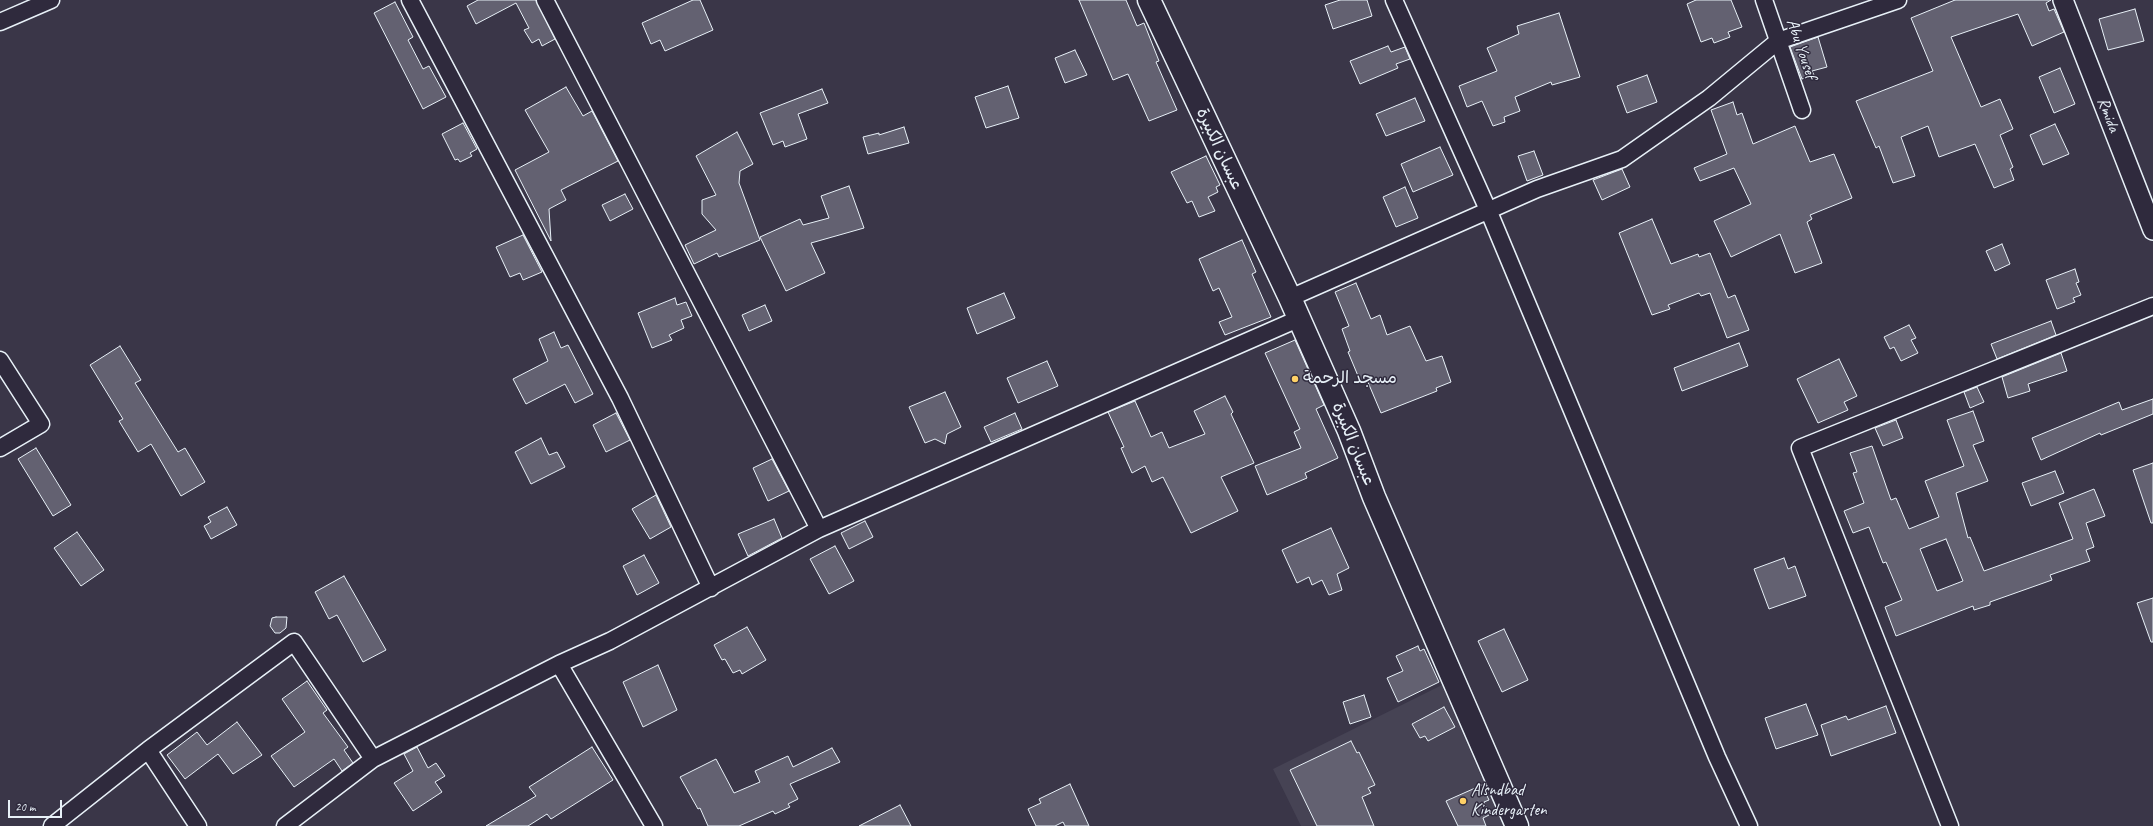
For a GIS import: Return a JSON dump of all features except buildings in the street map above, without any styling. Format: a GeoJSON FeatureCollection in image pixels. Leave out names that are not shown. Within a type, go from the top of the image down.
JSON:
{"type":"FeatureCollection","features":[{"type":"Feature","properties":{"kind":"main road","name":"عبسان الكبيرة"},"geometry":{"type":"LineString","coordinates":[[1149,0],[1290,298],[1349,432],[1374,497],[1517,826]]}},
{"type":"Feature","properties":{"kind":"street"},"geometry":{"type":"LineString","coordinates":[[0,22],[51,0]]}},
{"type":"Feature","properties":{"kind":"street"},"geometry":{"type":"LineString","coordinates":[[410,0],[620,398],[711,588]]}},
{"type":"Feature","properties":{"kind":"street"},"geometry":{"type":"LineString","coordinates":[[545,0],[819,529]]}},
{"type":"Feature","properties":{"kind":"street"},"geometry":{"type":"LineString","coordinates":[[1394,0],[1489,212],[1717,757],[1749,826]]}},
{"type":"Feature","properties":{"kind":"street","name":"Abu Yousef"},"geometry":{"type":"LineString","coordinates":[[1764,0],[1802,110]]}},
{"type":"Feature","properties":{"kind":"street"},"geometry":{"type":"LineString","coordinates":[[1290,298],[1489,212],[1537,189],[1622,159],[1709,98],[1778,41],[1898,0]]}},
{"type":"Feature","properties":{"kind":"street","name":"Rmida"},"geometry":{"type":"LineString","coordinates":[[2063,0],[2153,230]]}},
{"type":"Feature","properties":{"kind":"street"},"geometry":{"type":"LineString","coordinates":[[1950,826],[1800,448],[2153,306]]}},
{"type":"Feature","properties":{"kind":"street"},"geometry":{"type":"LineString","coordinates":[[285,826],[372,759],[559,664],[610,641],[819,529],[1298,319]]}},
{"type":"Feature","properties":{"kind":"street"},"geometry":{"type":"LineString","coordinates":[[0,360],[41,424],[0,448]]}},
{"type":"Feature","properties":{"kind":"street"},"geometry":{"type":"LineString","coordinates":[[52,826],[148,750],[294,642],[372,759]]}},
{"type":"Feature","properties":{"kind":"street"},"geometry":{"type":"LineString","coordinates":[[559,664],[654,826]]}},
{"type":"Feature","properties":{"kind":"street"},"geometry":{"type":"LineString","coordinates":[[148,750],[198,826]]}},
{"type":"Feature","properties":{"kind":"shaded area"},"geometry":{"type":"Polygon","coordinates":[[[1442,685],[1481,776],[1507,826],[1301,826],[1273,769],[1442,685]]]}},
{"type":"Feature","properties":{"kind":"place","name":"مسجد الرحمة"},"geometry":{"type":"Point","coordinates":[1295,379]}},
{"type":"Feature","properties":{"kind":"place","name":"Alsndbad Kindergarten"},"geometry":{"type":"Point","coordinates":[1463,801]}}]}
